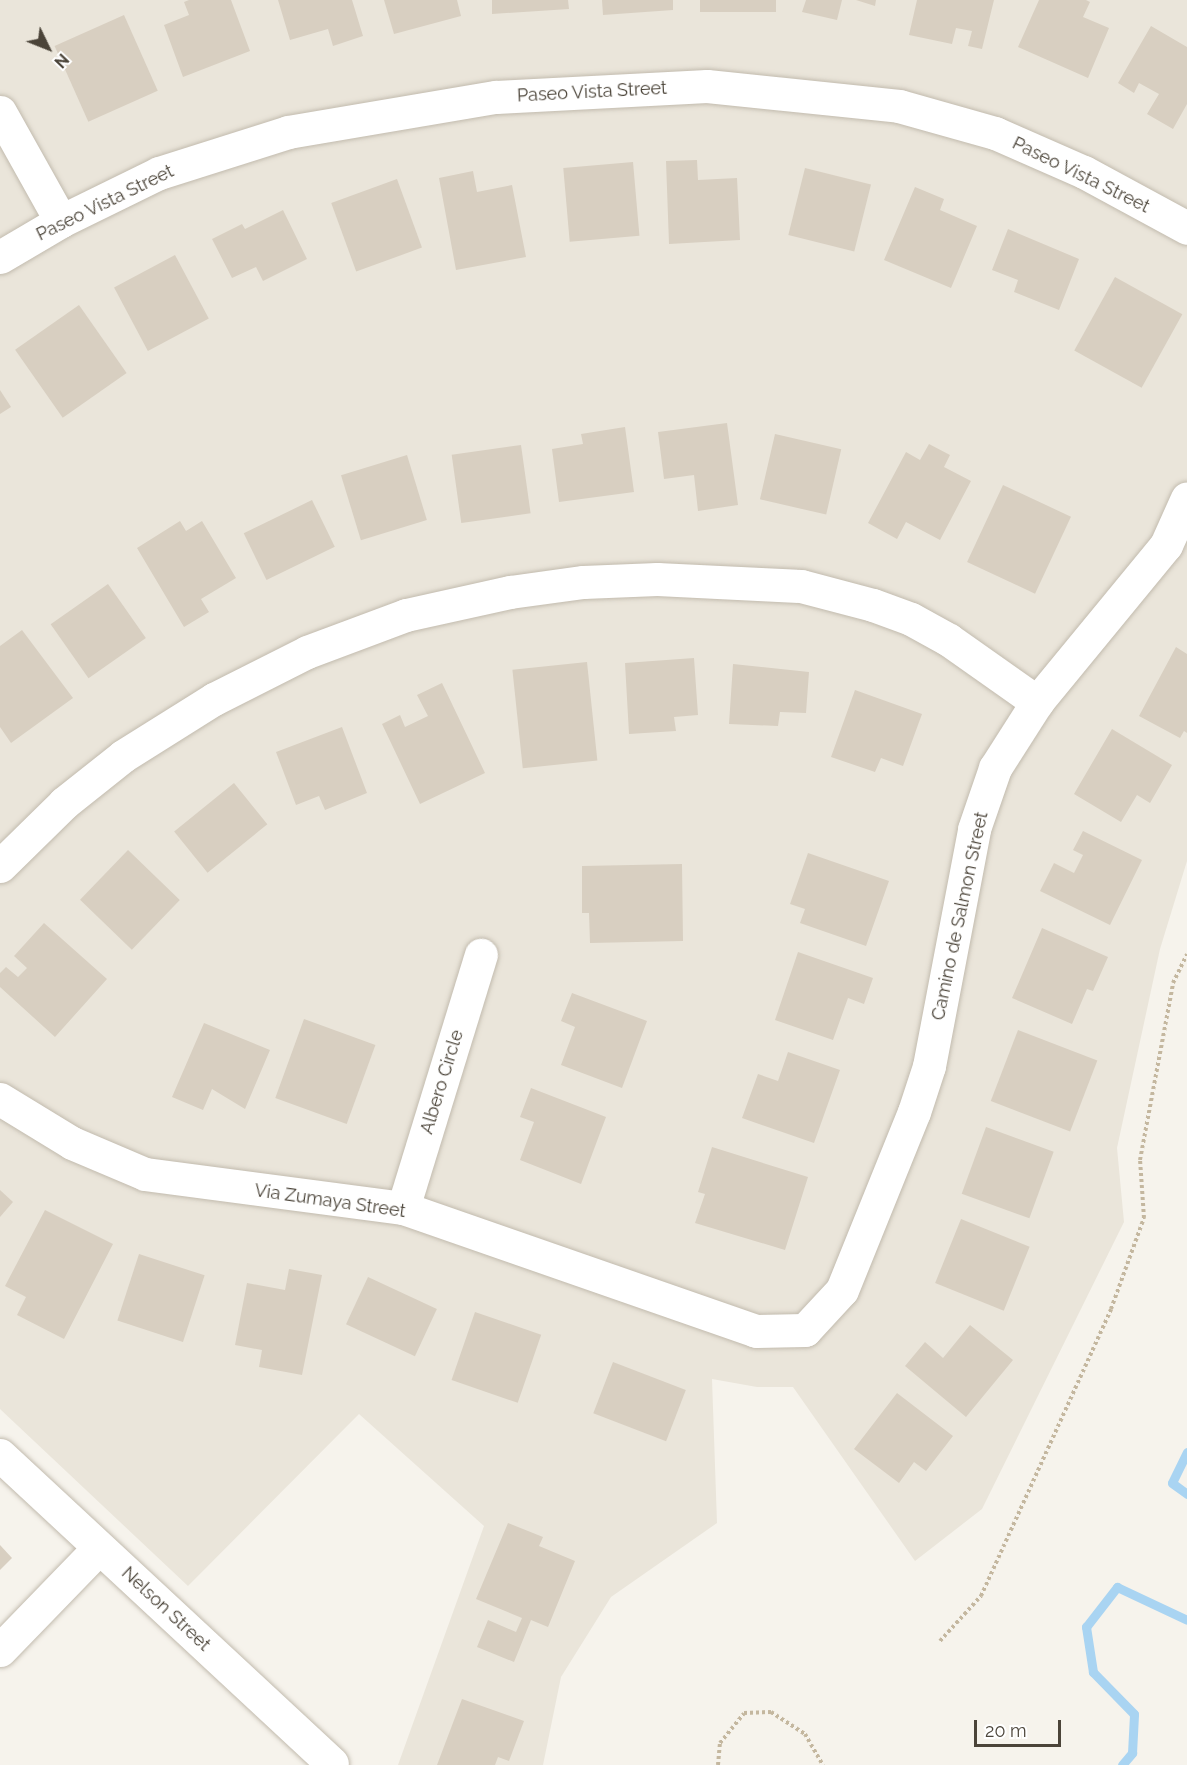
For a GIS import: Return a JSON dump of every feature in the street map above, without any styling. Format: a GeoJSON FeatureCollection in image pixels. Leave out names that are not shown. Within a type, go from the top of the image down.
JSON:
{"type":"FeatureCollection","features":[{"type":"Feature","properties":{"kind":"street","name":"Paseo Vista Street"},"geometry":{"type":"LineString","coordinates":[[0,257],[61,221],[159,172],[288,132],[496,98],[707,86],[899,106],[995,133],[1084,172],[1187,228]]}},
{"type":"Feature","properties":{"kind":"street"},"geometry":{"type":"LineString","coordinates":[[0,112],[61,221]]}},
{"type":"Feature","properties":{"kind":"street","name":"Camino de Salmon Street"},"geometry":{"type":"LineString","coordinates":[[805,1330],[842,1290],[914,1112],[929,1066],[974,830],[995,768],[1037,702],[1166,545],[1187,498]]}},
{"type":"Feature","properties":{"kind":"street"},"geometry":{"type":"LineString","coordinates":[[0,866],[64,802],[123,756],[214,699],[307,652],[406,615],[510,592],[583,582],[657,579],[801,586],[873,604],[911,619],[949,640],[1037,702]]}},
{"type":"Feature","properties":{"kind":"street","name":"Albero Circle"},"geometry":{"type":"LineString","coordinates":[[403,1208],[482,955]]}},
{"type":"Feature","properties":{"kind":"street","name":"Via Zumaya Street"},"geometry":{"type":"LineString","coordinates":[[0,1099],[72,1143],[146,1174],[403,1208],[756,1331],[805,1330]]}},
{"type":"Feature","properties":{"kind":"street","name":"Nelson Street"},"geometry":{"type":"LineString","coordinates":[[0,1455],[332,1763]]}},
{"type":"Feature","properties":{"kind":"street"},"geometry":{"type":"LineString","coordinates":[[0,1650],[99,1548]]}},
{"type":"Feature","properties":{"kind":"path"},"geometry":{"type":"LineString","coordinates":[[940,1641],[981,1596],[1111,1309],[1144,1218],[1140,1160],[1173,983],[1187,954]]}},
{"type":"Feature","properties":{"kind":"path"},"geometry":{"type":"LineString","coordinates":[[718,1765],[720,1743],[744,1713],[771,1712],[805,1734],[823,1765]]}},
{"type":"Feature","properties":{"kind":"shaded area"},"geometry":{"type":"Polygon","coordinates":[[[0,0],[1187,0],[1187,861],[1160,949],[1117,1148],[1124,1222],[982,1509],[915,1561],[793,1387],[757,1387],[712,1379],[717,1523],[611,1597],[561,1677],[543,1765],[398,1765],[484,1526],[359,1414],[188,1586],[0,1409],[0,0]]]}},
{"type":"Feature","properties":{"kind":"building"},"geometry":{"type":"Polygon","coordinates":[[[231,0],[250,51],[183,77],[164,25],[189,15],[184,2],[231,0]]]}},
{"type":"Feature","properties":{"kind":"building"},"geometry":{"type":"Polygon","coordinates":[[[278,0],[352,0],[363,36],[333,46],[328,29],[290,40],[278,0]]]}},
{"type":"Feature","properties":{"kind":"building"},"geometry":{"type":"Polygon","coordinates":[[[384,0],[457,0],[461,16],[394,34],[384,0]]]}},
{"type":"Feature","properties":{"kind":"building"},"geometry":{"type":"Polygon","coordinates":[[[492,0],[568,0],[569,9],[492,14],[492,0]]]}},
{"type":"Feature","properties":{"kind":"building"},"geometry":{"type":"Polygon","coordinates":[[[602,0],[673,0],[673,10],[603,15],[602,0]]]}},
{"type":"Feature","properties":{"kind":"building"},"geometry":{"type":"Polygon","coordinates":[[[700,0],[776,0],[776,12],[700,12],[700,0]]]}},
{"type":"Feature","properties":{"kind":"building"},"geometry":{"type":"Polygon","coordinates":[[[806,0],[842,0],[837,20],[802,12],[806,0]]]}},
{"type":"Feature","properties":{"kind":"building"},"geometry":{"type":"Polygon","coordinates":[[[856,0],[876,0],[875,6],[856,0]]]}},
{"type":"Feature","properties":{"kind":"building"},"geometry":{"type":"Polygon","coordinates":[[[917,0],[994,0],[982,49],[968,46],[972,31],[956,28],[952,44],[909,35],[917,0]]]}},
{"type":"Feature","properties":{"kind":"building"},"geometry":{"type":"Polygon","coordinates":[[[1039,0],[1086,0],[1090,2],[1083,17],[1109,28],[1088,78],[1018,47],[1039,0]]]}},
{"type":"Feature","properties":{"kind":"building"},"geometry":{"type":"Polygon","coordinates":[[[124,15],[158,91],[88,122],[55,46],[124,15]]]}},
{"type":"Feature","properties":{"kind":"building"},"geometry":{"type":"Polygon","coordinates":[[[1151,26],[1187,47],[1187,104],[1173,129],[1147,114],[1159,94],[1139,83],[1134,93],[1118,83],[1151,26]]]}},
{"type":"Feature","properties":{"kind":"building"},"geometry":{"type":"Polygon","coordinates":[[[697,160],[698,180],[737,178],[740,240],[669,244],[666,161],[697,160]]]}},
{"type":"Feature","properties":{"kind":"building"},"geometry":{"type":"Polygon","coordinates":[[[633,162],[639,236],[570,242],[563,168],[633,162]]]}},
{"type":"Feature","properties":{"kind":"building"},"geometry":{"type":"Polygon","coordinates":[[[805,168],[871,184],[854,251],[788,235],[805,168]]]}},
{"type":"Feature","properties":{"kind":"building"},"geometry":{"type":"Polygon","coordinates":[[[473,171],[477,192],[512,185],[526,257],[456,270],[439,178],[473,171]]]}},
{"type":"Feature","properties":{"kind":"building"},"geometry":{"type":"Polygon","coordinates":[[[397,179],[422,248],[356,272],[331,203],[397,179]]]}},
{"type":"Feature","properties":{"kind":"building"},"geometry":{"type":"Polygon","coordinates":[[[915,187],[944,199],[940,210],[977,226],[951,288],[884,260],[915,187]]]}},
{"type":"Feature","properties":{"kind":"building"},"geometry":{"type":"Polygon","coordinates":[[[283,210],[307,259],[263,281],[256,267],[232,278],[212,239],[242,224],[245,229],[283,210]]]}},
{"type":"Feature","properties":{"kind":"building"},"geometry":{"type":"Polygon","coordinates":[[[1008,229],[1079,259],[1059,310],[1014,292],[1018,280],[992,270],[1008,229]]]}},
{"type":"Feature","properties":{"kind":"building"},"geometry":{"type":"Polygon","coordinates":[[[175,255],[209,319],[148,351],[114,287],[175,255]]]}},
{"type":"Feature","properties":{"kind":"building"},"geometry":{"type":"Polygon","coordinates":[[[1115,277],[1182,314],[1142,388],[1074,350],[1115,277]]]}},
{"type":"Feature","properties":{"kind":"building"},"geometry":{"type":"Polygon","coordinates":[[[79,305],[127,373],[63,418],[15,350],[79,305]]]}},
{"type":"Feature","properties":{"kind":"building"},"geometry":{"type":"Polygon","coordinates":[[[0,390],[11,407],[0,414],[0,390]]]}},
{"type":"Feature","properties":{"kind":"building"},"geometry":{"type":"Polygon","coordinates":[[[727,423],[738,505],[698,511],[694,475],[664,479],[658,432],[727,423]]]}},
{"type":"Feature","properties":{"kind":"building"},"geometry":{"type":"Polygon","coordinates":[[[625,427],[634,492],[559,502],[552,449],[583,444],[581,434],[625,427]]]}},
{"type":"Feature","properties":{"kind":"building"},"geometry":{"type":"Polygon","coordinates":[[[775,434],[841,449],[826,515],[760,499],[775,434]]]}},
{"type":"Feature","properties":{"kind":"building"},"geometry":{"type":"Polygon","coordinates":[[[929,444],[950,455],[944,467],[971,481],[940,540],[906,522],[897,539],[868,523],[906,452],[920,460],[929,444]]]}},
{"type":"Feature","properties":{"kind":"building"},"geometry":{"type":"Polygon","coordinates":[[[521,445],[531,513],[461,523],[452,455],[521,445]]]}},
{"type":"Feature","properties":{"kind":"building"},"geometry":{"type":"Polygon","coordinates":[[[407,455],[427,520],[361,540],[341,475],[407,455]]]}},
{"type":"Feature","properties":{"kind":"building"},"geometry":{"type":"Polygon","coordinates":[[[1003,485],[1071,517],[1035,594],[967,562],[1003,485]]]}},
{"type":"Feature","properties":{"kind":"building"},"geometry":{"type":"Polygon","coordinates":[[[312,500],[335,547],[266,580],[244,533],[312,500]]]}},
{"type":"Feature","properties":{"kind":"building"},"geometry":{"type":"Polygon","coordinates":[[[180,521],[186,531],[202,521],[236,578],[201,599],[209,612],[184,627],[137,548],[180,521]]]}},
{"type":"Feature","properties":{"kind":"building"},"geometry":{"type":"Polygon","coordinates":[[[108,584],[146,638],[89,678],[51,624],[108,584]]]}},
{"type":"Feature","properties":{"kind":"building"},"geometry":{"type":"Polygon","coordinates":[[[22,630],[73,698],[11,743],[0,727],[0,646],[22,630]]]}},
{"type":"Feature","properties":{"kind":"building"},"geometry":{"type":"Polygon","coordinates":[[[1176,647],[1187,654],[1187,733],[1184,731],[1180,738],[1139,716],[1176,647]]]}},
{"type":"Feature","properties":{"kind":"building"},"geometry":{"type":"Polygon","coordinates":[[[694,658],[698,715],[674,717],[676,731],[629,734],[625,663],[694,658]]]}},
{"type":"Feature","properties":{"kind":"building"},"geometry":{"type":"Polygon","coordinates":[[[587,662],[597,760],[523,768],[512,670],[587,662]]]}},
{"type":"Feature","properties":{"kind":"building"},"geometry":{"type":"Polygon","coordinates":[[[733,664],[809,672],[806,713],[780,712],[778,726],[729,724],[733,664]]]}},
{"type":"Feature","properties":{"kind":"building"},"geometry":{"type":"Polygon","coordinates":[[[442,683],[485,773],[420,804],[382,724],[400,715],[405,727],[428,716],[417,695],[442,683]]]}},
{"type":"Feature","properties":{"kind":"building"},"geometry":{"type":"Polygon","coordinates":[[[855,690],[922,714],[903,766],[881,758],[875,772],[831,757],[855,690]]]}},
{"type":"Feature","properties":{"kind":"building"},"geometry":{"type":"Polygon","coordinates":[[[342,727],[367,793],[325,810],[319,796],[296,805],[276,752],[342,727]]]}},
{"type":"Feature","properties":{"kind":"building"},"geometry":{"type":"Polygon","coordinates":[[[1112,729],[1172,765],[1150,803],[1137,795],[1121,822],[1074,794],[1112,729]]]}},
{"type":"Feature","properties":{"kind":"building"},"geometry":{"type":"Polygon","coordinates":[[[234,783],[267,824],[208,873],[174,831],[234,783]]]}},
{"type":"Feature","properties":{"kind":"building"},"geometry":{"type":"Polygon","coordinates":[[[1083,831],[1142,860],[1110,925],[1040,891],[1054,863],[1074,873],[1083,855],[1073,850],[1083,831]]]}},
{"type":"Feature","properties":{"kind":"building"},"geometry":{"type":"Polygon","coordinates":[[[128,850],[180,900],[132,950],[80,900],[128,850]]]}},
{"type":"Feature","properties":{"kind":"building"},"geometry":{"type":"Polygon","coordinates":[[[808,853],[889,881],[866,946],[800,923],[805,909],[790,904],[808,853]]]}},
{"type":"Feature","properties":{"kind":"building"},"geometry":{"type":"Polygon","coordinates":[[[682,864],[683,941],[590,943],[589,913],[582,913],[582,866],[682,864]]]}},
{"type":"Feature","properties":{"kind":"building"},"geometry":{"type":"Polygon","coordinates":[[[44,923],[107,979],[55,1037],[0,987],[0,973],[6,967],[18,977],[27,968],[14,956],[44,923]]]}},
{"type":"Feature","properties":{"kind":"building"},"geometry":{"type":"Polygon","coordinates":[[[1042,928],[1108,957],[1093,991],[1087,989],[1072,1024],[1012,998],[1042,928]]]}},
{"type":"Feature","properties":{"kind":"building"},"geometry":{"type":"Polygon","coordinates":[[[798,952],[873,978],[864,1004],[848,998],[833,1040],[775,1020],[798,952]]]}},
{"type":"Feature","properties":{"kind":"building"},"geometry":{"type":"Polygon","coordinates":[[[572,993],[647,1021],[622,1088],[561,1065],[575,1027],[561,1021],[572,993]]]}},
{"type":"Feature","properties":{"kind":"building"},"geometry":{"type":"Polygon","coordinates":[[[304,1019],[375,1045],[347,1124],[275,1098],[304,1019]]]}},
{"type":"Feature","properties":{"kind":"building"},"geometry":{"type":"Polygon","coordinates":[[[204,1023],[270,1050],[245,1109],[212,1089],[203,1110],[172,1097],[204,1023]]]}},
{"type":"Feature","properties":{"kind":"building"},"geometry":{"type":"Polygon","coordinates":[[[1018,1030],[1097,1060],[1070,1131],[991,1101],[1018,1030]]]}},
{"type":"Feature","properties":{"kind":"building"},"geometry":{"type":"Polygon","coordinates":[[[788,1052],[840,1070],[814,1143],[742,1118],[758,1074],[778,1081],[788,1052]]]}},
{"type":"Feature","properties":{"kind":"building"},"geometry":{"type":"Polygon","coordinates":[[[531,1088],[606,1117],[581,1184],[520,1160],[534,1122],[520,1117],[531,1088]]]}},
{"type":"Feature","properties":{"kind":"building"},"geometry":{"type":"Polygon","coordinates":[[[986,1127],[1054,1152],[1029,1218],[962,1194],[986,1127]]]}},
{"type":"Feature","properties":{"kind":"building"},"geometry":{"type":"Polygon","coordinates":[[[712,1147],[808,1177],[785,1250],[695,1223],[705,1194],[698,1192],[712,1147]]]}},
{"type":"Feature","properties":{"kind":"building"},"geometry":{"type":"Polygon","coordinates":[[[0,1190],[13,1202],[0,1217],[0,1190]]]}},
{"type":"Feature","properties":{"kind":"building"},"geometry":{"type":"Polygon","coordinates":[[[45,1210],[113,1244],[64,1339],[17,1315],[26,1297],[5,1286],[45,1210]]]}},
{"type":"Feature","properties":{"kind":"building"},"geometry":{"type":"Polygon","coordinates":[[[961,1219],[1030,1247],[1004,1311],[935,1283],[961,1219]]]}},
{"type":"Feature","properties":{"kind":"building"},"geometry":{"type":"Polygon","coordinates":[[[139,1254],[205,1275],[183,1342],[117,1321],[139,1254]]]}},
{"type":"Feature","properties":{"kind":"building"},"geometry":{"type":"Polygon","coordinates":[[[289,1269],[322,1275],[302,1375],[259,1367],[262,1350],[235,1345],[247,1283],[285,1290],[289,1269]]]}},
{"type":"Feature","properties":{"kind":"building"},"geometry":{"type":"Polygon","coordinates":[[[368,1277],[437,1309],[415,1356],[346,1324],[368,1277]]]}},
{"type":"Feature","properties":{"kind":"building"},"geometry":{"type":"Polygon","coordinates":[[[475,1312],[541,1335],[518,1403],[452,1380],[475,1312]]]}},
{"type":"Feature","properties":{"kind":"building"},"geometry":{"type":"Polygon","coordinates":[[[970,1325],[1013,1360],[966,1417],[905,1366],[925,1342],[943,1358],[970,1325]]]}},
{"type":"Feature","properties":{"kind":"building"},"geometry":{"type":"Polygon","coordinates":[[[613,1362],[686,1390],[666,1441],[593,1413],[613,1362]]]}},
{"type":"Feature","properties":{"kind":"building"},"geometry":{"type":"Polygon","coordinates":[[[897,1393],[953,1436],[926,1471],[914,1462],[899,1483],[854,1449],[897,1393]]]}},
{"type":"Feature","properties":{"kind":"building"},"geometry":{"type":"Polygon","coordinates":[[[508,1523],[543,1537],[539,1546],[575,1561],[548,1627],[531,1620],[514,1662],[477,1647],[488,1620],[516,1632],[522,1618],[476,1599],[508,1523]]]}},
{"type":"Feature","properties":{"kind":"building"},"geometry":{"type":"Polygon","coordinates":[[[0,1545],[12,1558],[0,1570],[0,1545]]]}},
{"type":"Feature","properties":{"kind":"building"},"geometry":{"type":"Polygon","coordinates":[[[462,1699],[524,1721],[509,1761],[498,1757],[495,1765],[437,1765],[462,1699]]]}},
{"type":"Feature","properties":{"kind":"waterway"},"geometry":{"type":"LineString","coordinates":[[1187,1452],[1172,1483],[1187,1494]]}},
{"type":"Feature","properties":{"kind":"waterway"},"geometry":{"type":"LineString","coordinates":[[1122,1765],[1132,1753],[1134,1714],[1093,1672],[1086,1627],[1117,1587],[1187,1620]]}}]}
